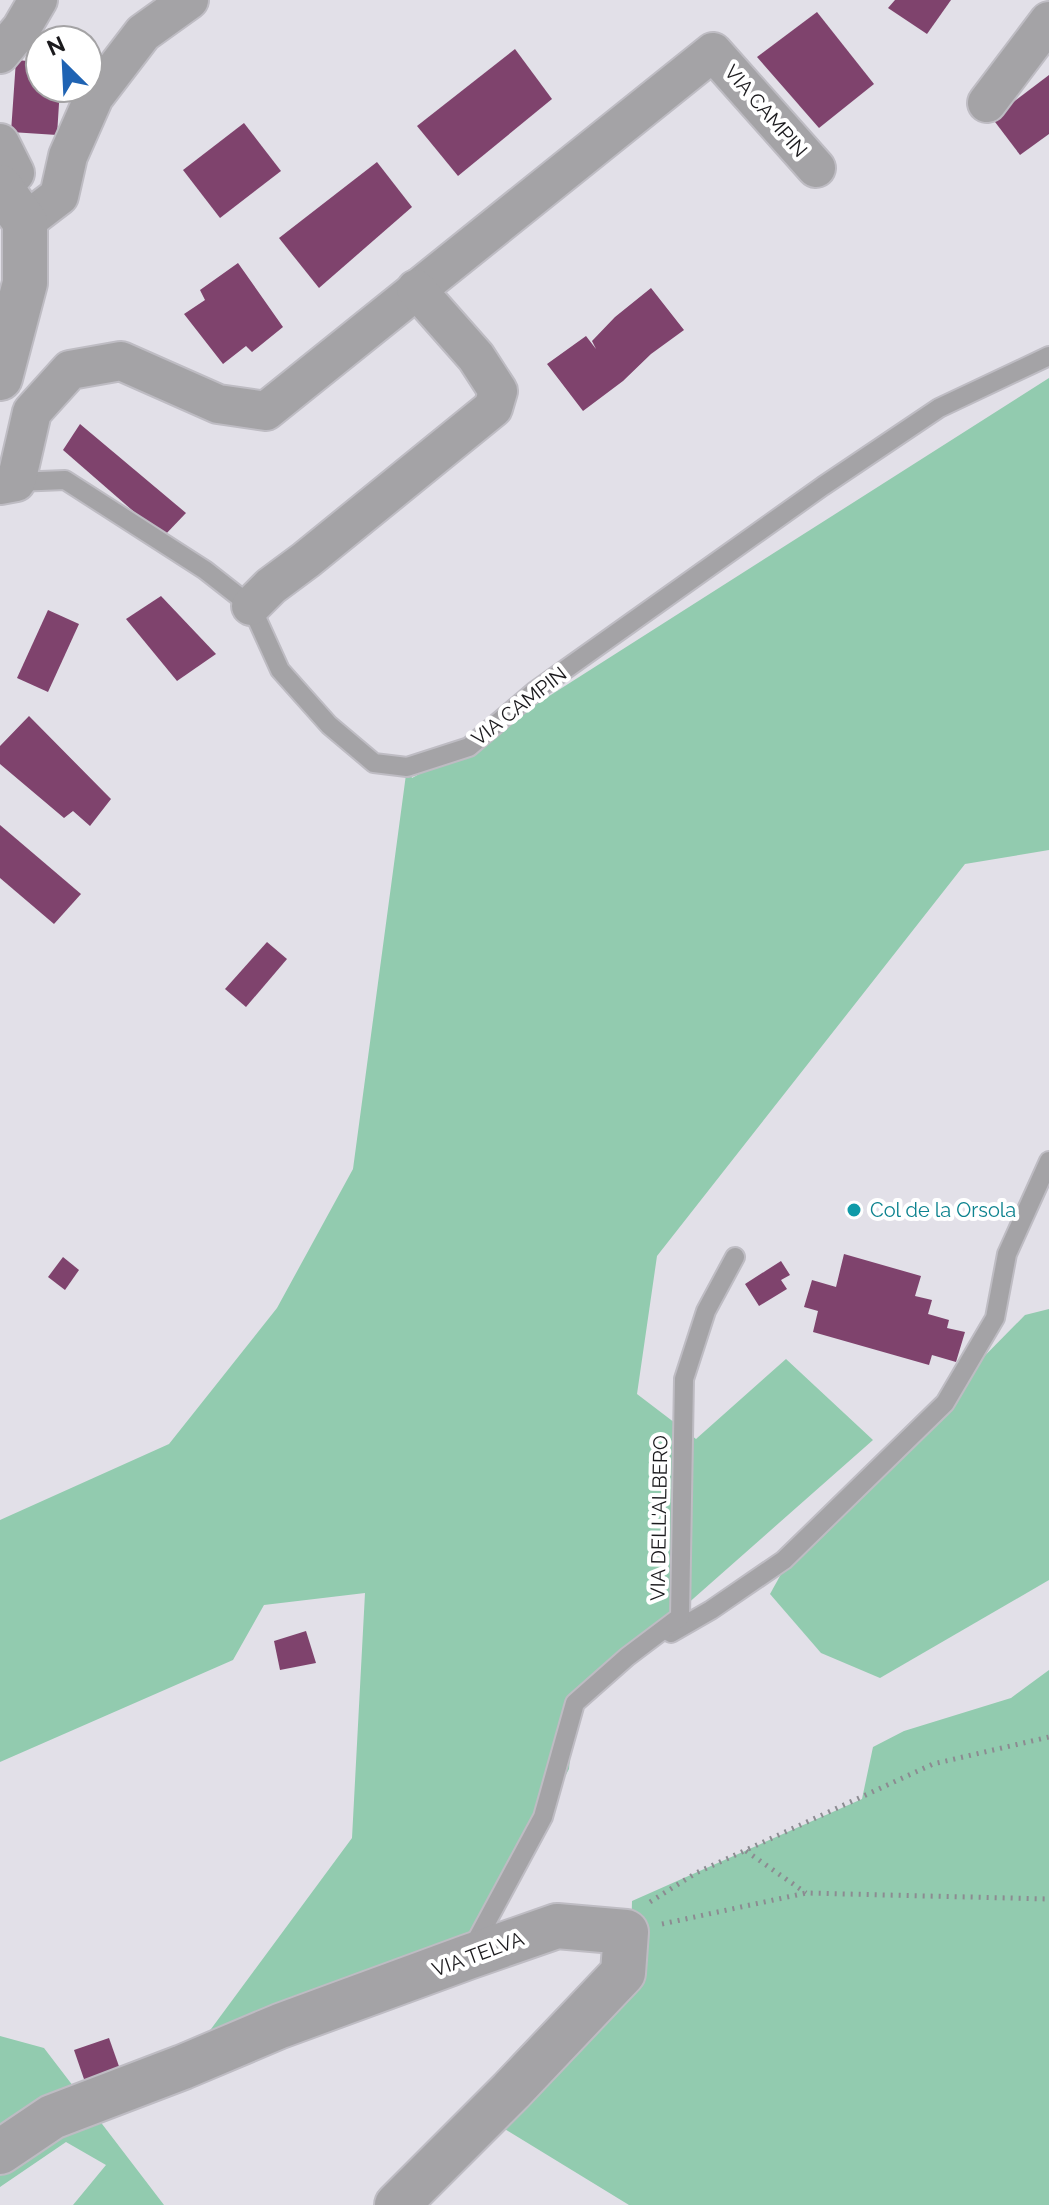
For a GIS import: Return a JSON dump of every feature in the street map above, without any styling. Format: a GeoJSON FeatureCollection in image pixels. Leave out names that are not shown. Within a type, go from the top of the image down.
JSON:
{"type":"FeatureCollection","features":[{"type":"Feature","properties":{"kind":"street"},"geometry":{"type":"LineString","coordinates":[[0,54],[21,29],[38,0]]}},
{"type":"Feature","properties":{"kind":"street"},"geometry":{"type":"LineString","coordinates":[[25,222],[59,196],[68,156],[94,97],[143,33],[189,0]]}},
{"type":"Feature","properties":{"kind":"street"},"geometry":{"type":"LineString","coordinates":[[987,103],[1049,21]]}},
{"type":"Feature","properties":{"kind":"street","name":"VIA CAMPIN"},"geometry":{"type":"LineString","coordinates":[[8,483],[32,412],[70,370],[121,361],[218,404],[266,411],[713,52],[816,168]]}},
{"type":"Feature","properties":{"kind":"street"},"geometry":{"type":"LineString","coordinates":[[0,143],[15,173],[0,187],[25,222],[19,280],[0,378]]}},
{"type":"Feature","properties":{"kind":"street"},"geometry":{"type":"LineString","coordinates":[[251,606],[271,586],[493,408],[498,391],[476,357],[416,289]]}},
{"type":"Feature","properties":{"kind":"street","name":"VIA TELVA"},"geometry":{"type":"LineString","coordinates":[[0,2152],[52,2117],[280,2026],[468,1957],[557,1926],[615,1931]]}},
{"type":"Feature","properties":{"kind":"street"},"geometry":{"type":"LineString","coordinates":[[397,2205],[623,1973],[615,1931]]}},
{"type":"Feature","properties":{"kind":"lane","name":"VIA CAMPIN"},"geometry":{"type":"LineString","coordinates":[[251,606],[280,670],[329,725],[374,763],[407,767],[469,747],[535,691],[823,486],[939,408],[1049,356]]}},
{"type":"Feature","properties":{"kind":"lane"},"geometry":{"type":"LineString","coordinates":[[8,483],[65,480],[205,570],[251,606]]}},
{"type":"Feature","properties":{"kind":"lane"},"geometry":{"type":"LineString","coordinates":[[627,1657],[711,1610],[784,1560],[945,1403],[995,1318],[1007,1254],[1049,1161]]}},
{"type":"Feature","properties":{"kind":"lane","name":"VIA DELL'ALBERO"},"geometry":{"type":"LineString","coordinates":[[468,1957],[543,1817],[575,1703],[627,1657],[680,1617],[684,1379],[706,1311],[735,1257]]}},
{"type":"Feature","properties":{"kind":"path"},"geometry":{"type":"LineString","coordinates":[[615,1931],[696,1873],[933,1764],[1049,1737]]}},
{"type":"Feature","properties":{"kind":"path"},"geometry":{"type":"LineString","coordinates":[[746,1851],[806,1893]]}},
{"type":"Feature","properties":{"kind":"path"},"geometry":{"type":"LineString","coordinates":[[615,1931],[806,1893],[1049,1899]]}},
{"type":"Feature","properties":{"kind":"green space"},"geometry":{"type":"Polygon","coordinates":[[[1049,378],[1049,850],[965,864],[657,1256],[637,1394],[696,1439],[786,1359],[873,1440],[575,1703],[569,1769],[468,1957],[183,2067],[352,1838],[365,1593],[264,1605],[233,1660],[0,1762],[0,1520],[169,1444],[277,1308],[353,1169],[407,767],[412,778],[469,747],[1049,378]]]}},
{"type":"Feature","properties":{"kind":"green space"},"geometry":{"type":"Polygon","coordinates":[[[1049,1309],[1049,1580],[880,1678],[821,1653],[770,1594],[795,1549],[1025,1315],[1049,1309]]]}},
{"type":"Feature","properties":{"kind":"green space"},"geometry":{"type":"Polygon","coordinates":[[[1049,1670],[1049,2205],[629,2205],[503,2128],[630,1986],[632,1901],[862,1799],[873,1747],[904,1731],[1011,1698],[1049,1670]]]}},
{"type":"Feature","properties":{"kind":"green space"},"geometry":{"type":"Polygon","coordinates":[[[0,2036],[44,2048],[164,2205],[73,2205],[106,2165],[66,2142],[0,2187],[0,2036]]]}},
{"type":"Feature","properties":{"kind":"building"},"geometry":{"type":"Polygon","coordinates":[[[895,0],[951,0],[927,34],[888,8],[895,0]]]}},
{"type":"Feature","properties":{"kind":"building"},"geometry":{"type":"Polygon","coordinates":[[[817,12],[874,84],[819,128],[757,57],[817,12]]]}},
{"type":"Feature","properties":{"kind":"building"},"geometry":{"type":"Polygon","coordinates":[[[515,49],[552,99],[458,176],[417,126],[515,49]]]}},
{"type":"Feature","properties":{"kind":"building"},"geometry":{"type":"Polygon","coordinates":[[[16,60],[24,61],[24,104],[59,104],[57,135],[11,132],[16,60]]]}},
{"type":"Feature","properties":{"kind":"building"},"geometry":{"type":"Polygon","coordinates":[[[1049,75],[1049,134],[1020,155],[992,118],[1049,75]]]}},
{"type":"Feature","properties":{"kind":"building"},"geometry":{"type":"Polygon","coordinates":[[[244,123],[281,171],[220,218],[183,170],[244,123]]]}},
{"type":"Feature","properties":{"kind":"building"},"geometry":{"type":"Polygon","coordinates":[[[377,162],[412,207],[319,288],[279,238],[377,162]]]}},
{"type":"Feature","properties":{"kind":"building"},"geometry":{"type":"Polygon","coordinates":[[[238,263],[283,327],[252,352],[246,346],[223,364],[184,314],[205,300],[200,290],[238,263]]]}},
{"type":"Feature","properties":{"kind":"building"},"geometry":{"type":"Polygon","coordinates":[[[651,288],[684,330],[583,411],[547,364],[586,336],[596,349],[592,341],[615,317],[651,288]]]}},
{"type":"Feature","properties":{"kind":"building"},"geometry":{"type":"Polygon","coordinates":[[[80,424],[186,513],[163,537],[63,450],[80,424]]]}},
{"type":"Feature","properties":{"kind":"building"},"geometry":{"type":"Polygon","coordinates":[[[161,596],[216,654],[177,681],[126,619],[161,596]]]}},
{"type":"Feature","properties":{"kind":"building"},"geometry":{"type":"Polygon","coordinates":[[[48,610],[79,624],[48,692],[17,678],[48,610]]]}},
{"type":"Feature","properties":{"kind":"building"},"geometry":{"type":"Polygon","coordinates":[[[29,716],[111,799],[90,826],[73,811],[64,818],[0,764],[0,746],[29,716]]]}},
{"type":"Feature","properties":{"kind":"building"},"geometry":{"type":"Polygon","coordinates":[[[0,825],[81,894],[54,924],[0,878],[0,825]]]}},
{"type":"Feature","properties":{"kind":"building"},"geometry":{"type":"Polygon","coordinates":[[[267,942],[287,959],[246,1007],[225,989],[267,942]]]}},
{"type":"Feature","properties":{"kind":"building"},"geometry":{"type":"Polygon","coordinates":[[[844,1254],[921,1276],[915,1296],[932,1300],[928,1314],[949,1320],[947,1328],[965,1332],[956,1362],[932,1355],[929,1365],[813,1332],[818,1311],[804,1307],[812,1280],[836,1287],[844,1254]]]}},
{"type":"Feature","properties":{"kind":"building"},"geometry":{"type":"Polygon","coordinates":[[[63,1257],[79,1270],[65,1290],[48,1277],[63,1257]]]}},
{"type":"Feature","properties":{"kind":"building"},"geometry":{"type":"Polygon","coordinates":[[[781,1261],[790,1275],[781,1280],[787,1289],[759,1306],[745,1284],[781,1261]]]}},
{"type":"Feature","properties":{"kind":"building"},"geometry":{"type":"Polygon","coordinates":[[[306,1631],[316,1663],[280,1670],[274,1641],[306,1631]]]}},
{"type":"Feature","properties":{"kind":"building"},"geometry":{"type":"Polygon","coordinates":[[[109,2038],[121,2072],[86,2085],[74,2050],[109,2038]]]}},
{"type":"Feature","properties":{"kind":"place","name":"Col de la Orsola"},"geometry":{"type":"Point","coordinates":[854,1210]}}]}
